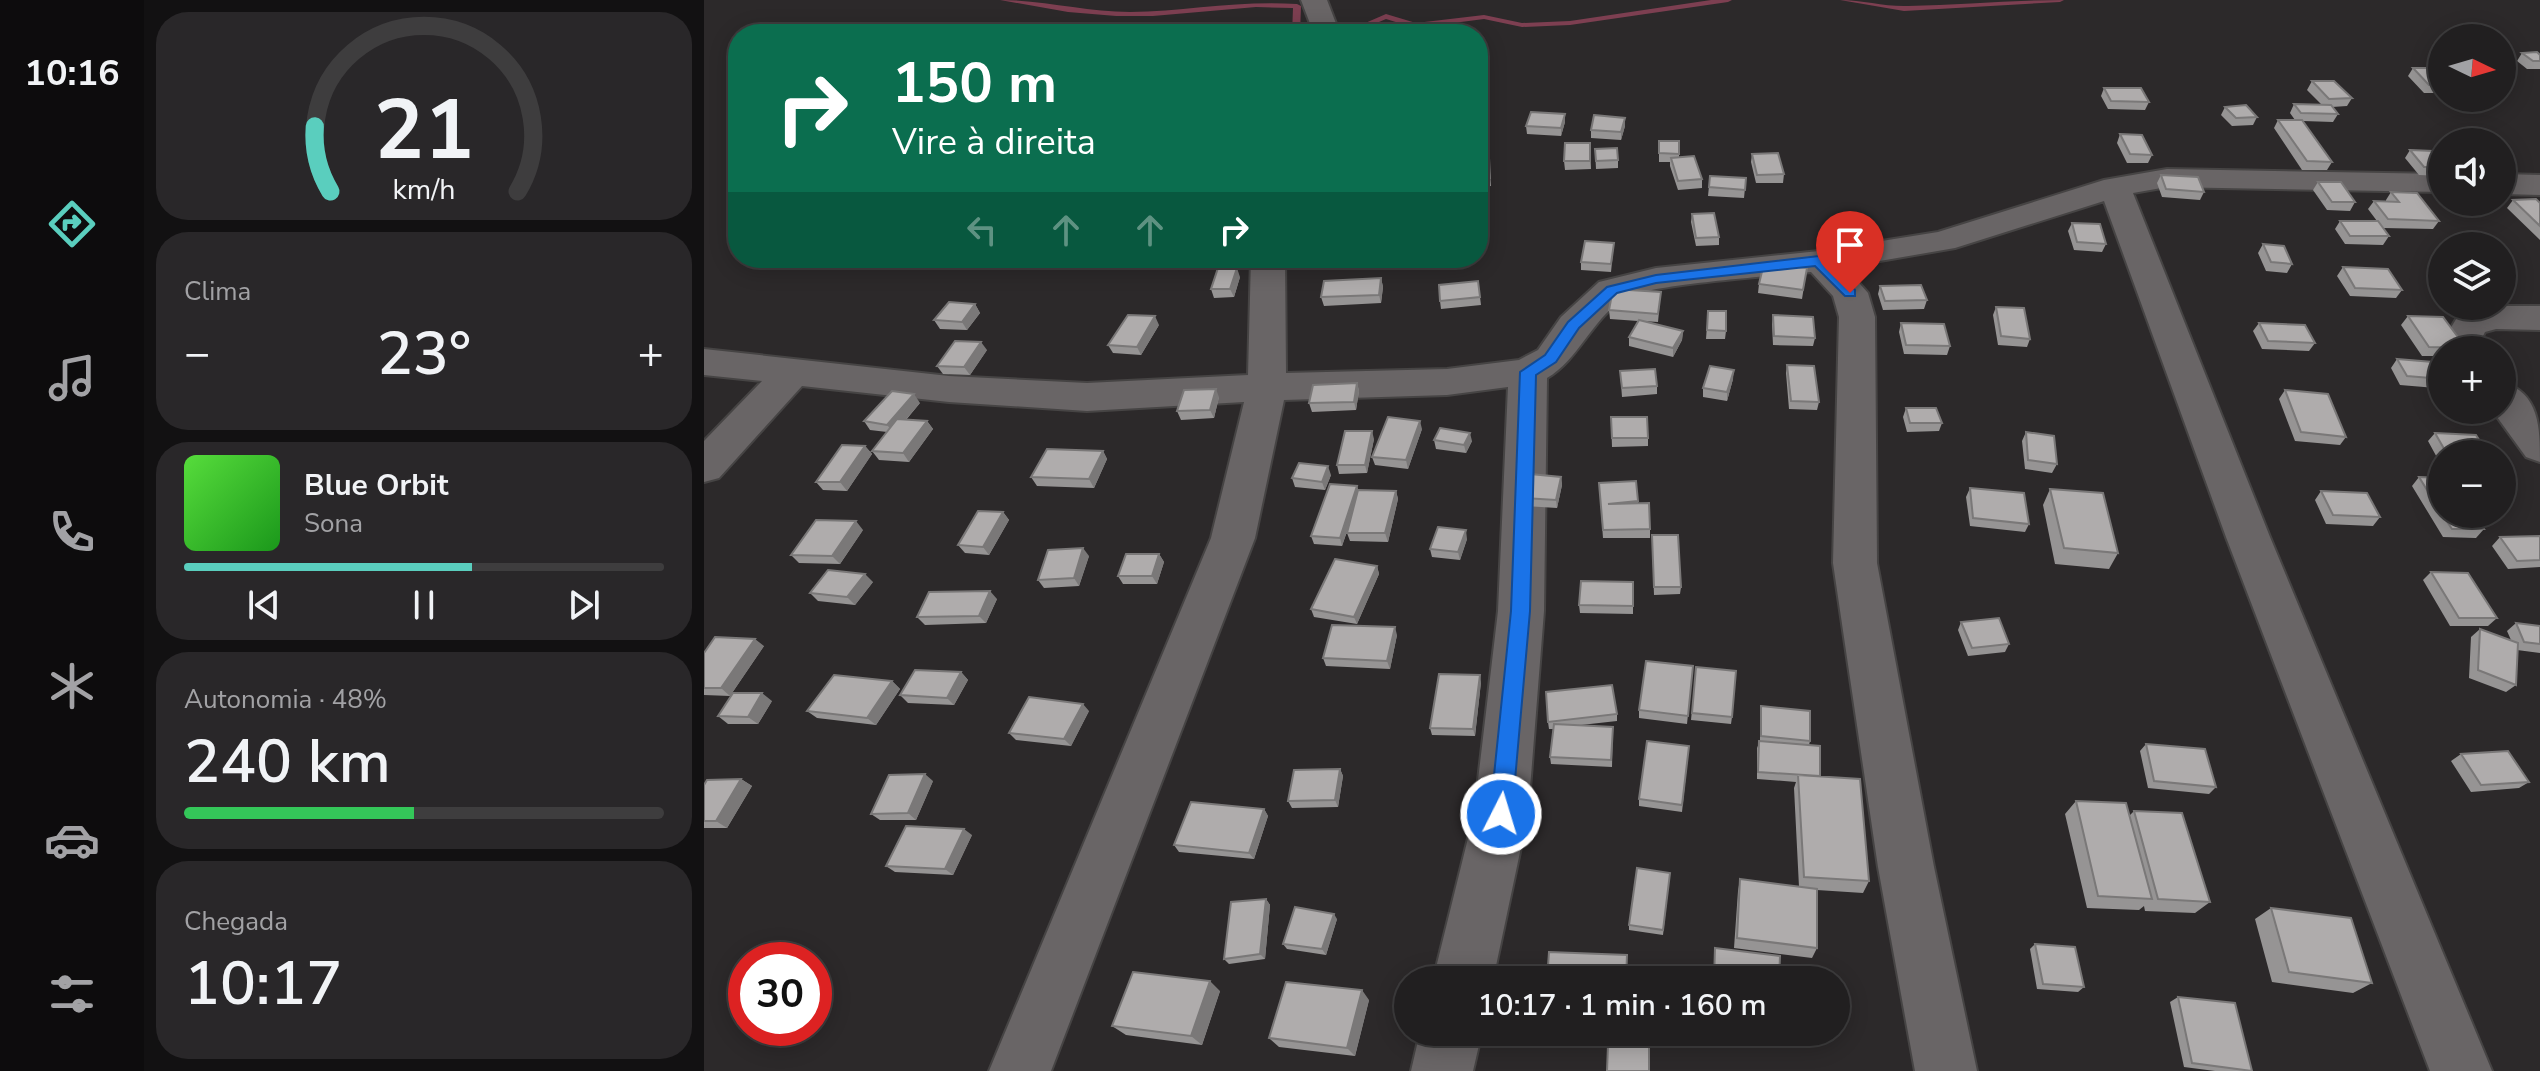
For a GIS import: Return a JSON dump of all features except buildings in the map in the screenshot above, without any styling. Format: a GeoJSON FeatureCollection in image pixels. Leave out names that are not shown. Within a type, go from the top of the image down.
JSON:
{"type":"FeatureCollection","features":[{"type":"Feature","properties":{"kind":"street"},"geometry":{"type":"LineString","coordinates":[[1314,0],[1323,24]]}},
{"type":"Feature","properties":{"kind":"street"},"geometry":{"type":"LineString","coordinates":[[704,362],[949,389],[1087,397],[1267,387],[1447,382],[1528,372],[1551,359],[1574,325],[1612,290],[1656,279],[1819,261],[1943,241],[2115,187],[2167,178],[2428,183]]}},
{"type":"Feature","properties":{"kind":"street"},"geometry":{"type":"LineString","coordinates":[[2516,184],[2540,185]]}},
{"type":"Feature","properties":{"kind":"street"},"geometry":{"type":"LineString","coordinates":[[2115,187],[2254,551],[2461,1071]]}},
{"type":"Feature","properties":{"kind":"street"},"geometry":{"type":"LineString","coordinates":[[1819,261],[1850,293],[1857,317],[1855,563],[1906,867],[1946,1071]]}},
{"type":"Feature","properties":{"kind":"street"},"geometry":{"type":"LineString","coordinates":[[1020,1071],[1233,538],[1267,387],[1268,268]]}},
{"type":"Feature","properties":{"kind":"street"},"geometry":{"type":"LineString","coordinates":[[2465,336],[2471,324],[2495,317],[2540,318]]}},
{"type":"Feature","properties":{"kind":"street"},"geometry":{"type":"LineString","coordinates":[[1466,966],[1501,814],[1521,611],[1528,372]]}},
{"type":"Feature","properties":{"kind":"street"},"geometry":{"type":"LineString","coordinates":[[704,467],[791,374]]}},
{"type":"Feature","properties":{"kind":"street"},"geometry":{"type":"LineString","coordinates":[[2516,414],[2540,447]]}},
{"type":"Feature","properties":{"kind":"street"},"geometry":{"type":"LineString","coordinates":[[1442,1071],[1448,1046]]}},
{"type":"Feature","properties":{"kind":"waterway"},"geometry":{"type":"LineString","coordinates":[[1004,0],[1116,14],[1256,5],[1297,6],[1296,24]]}},
{"type":"Feature","properties":{"kind":"waterway"},"geometry":{"type":"LineString","coordinates":[[1430,24],[1484,17],[1522,25],[1570,23],[1728,0]]}},
{"type":"Feature","properties":{"kind":"waterway"},"geometry":{"type":"LineString","coordinates":[[1844,0],[1904,9],[2060,0]]}},
{"type":"Feature","properties":{"kind":"waterway"},"geometry":{"type":"LineString","coordinates":[[1367,24],[1386,16],[1409,24]]}},
{"type":"Feature","properties":{"kind":"route"},"geometry":{"type":"LineString","coordinates":[[1501,814],[1521,611],[1528,372],[1551,359],[1574,325],[1612,290],[1656,279],[1819,261],[1850,293]]}}]}
